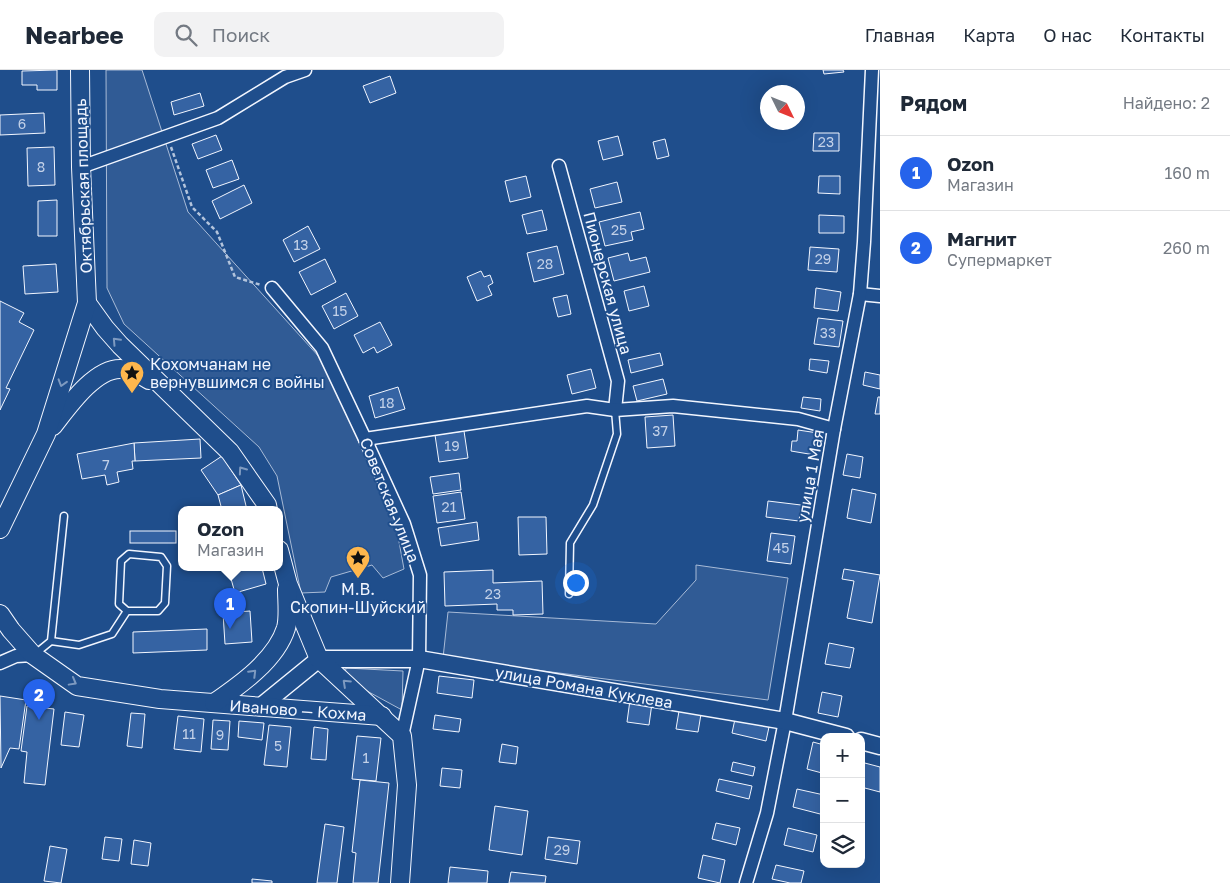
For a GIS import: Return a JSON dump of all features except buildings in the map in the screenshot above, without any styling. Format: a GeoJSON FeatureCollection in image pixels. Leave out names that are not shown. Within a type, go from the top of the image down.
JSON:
{"type":"FeatureCollection","features":[{"type":"Feature","properties":{"kind":"main road","name":"Октябрьская площадь"},"geometry":{"type":"LineString","coordinates":[[80,70],[81,167],[87,303]]}},
{"type":"Feature","properties":{"kind":"main road"},"geometry":{"type":"LineString","coordinates":[[87,303],[104,328],[230,452],[267,506]]}},
{"type":"Feature","properties":{"kind":"main road"},"geometry":{"type":"LineString","coordinates":[[0,529],[46,434],[87,303]]}},
{"type":"Feature","properties":{"kind":"main road"},"geometry":{"type":"LineString","coordinates":[[46,434],[88,383],[104,374],[120,369],[141,375],[161,386]]}},
{"type":"Feature","properties":{"kind":"main road"},"geometry":{"type":"LineString","coordinates":[[283,565],[288,584],[320,659],[402,736]]}},
{"type":"Feature","properties":{"kind":"main road","name":"Иваново — Кохма"},"geometry":{"type":"LineString","coordinates":[[214,703],[247,680],[272,654],[286,628],[288,584]]}},
{"type":"Feature","properties":{"kind":"main road","name":"Иваново — Кохма"},"geometry":{"type":"LineString","coordinates":[[0,614],[33,655],[77,686],[160,699],[382,716]]}},
{"type":"Feature","properties":{"kind":"main road","name":"Советская улица"},"geometry":{"type":"LineString","coordinates":[[400,883],[407,785],[402,736]]}},
{"type":"Feature","properties":{"kind":"street"},"geometry":{"type":"LineString","coordinates":[[81,167],[218,118],[285,77],[306,70]]}},
{"type":"Feature","properties":{"kind":"street","name":"улица 1 Мая"},"geometry":{"type":"LineString","coordinates":[[746,883],[767,813],[785,721],[834,428],[860,294],[872,70]]}},
{"type":"Feature","properties":{"kind":"street","name":"Пионерская улица"},"geometry":{"type":"LineString","coordinates":[[559,166],[618,381],[615,410]]}},
{"type":"Feature","properties":{"kind":"street","name":"Советская улица"},"geometry":{"type":"LineString","coordinates":[[272,288],[322,348],[404,524],[420,575],[419,659],[402,736]]}},
{"type":"Feature","properties":{"kind":"street"},"geometry":{"type":"LineString","coordinates":[[860,294],[880,296]]}},
{"type":"Feature","properties":{"kind":"street"},"geometry":{"type":"LineString","coordinates":[[366,439],[587,406],[615,410],[673,406],[798,419],[834,428]]}},
{"type":"Feature","properties":{"kind":"street"},"geometry":{"type":"LineString","coordinates":[[0,663],[16,656],[33,655]]}},
{"type":"Feature","properties":{"kind":"street"},"geometry":{"type":"LineString","coordinates":[[260,707],[320,659]]}},
{"type":"Feature","properties":{"kind":"street","name":"улица Романа Куклева"},"geometry":{"type":"LineString","coordinates":[[320,659],[419,659],[785,721],[831,733]]}},
{"type":"Feature","properties":{"kind":"street"},"geometry":{"type":"LineString","coordinates":[[865,742],[880,746]]}},
{"type":"Feature","properties":{"kind":"lane"},"geometry":{"type":"LineString","coordinates":[[569,594],[570,542],[593,505],[617,434],[615,410]]}},
{"type":"Feature","properties":{"kind":"lane"},"geometry":{"type":"LineString","coordinates":[[52,641],[64,516]]}},
{"type":"Feature","properties":{"kind":"lane"},"geometry":{"type":"LineString","coordinates":[[129,554],[161,557],[167,566],[165,603],[158,611],[127,611],[119,604],[121,561],[129,554]]}},
{"type":"Feature","properties":{"kind":"lane"},"geometry":{"type":"LineString","coordinates":[[33,655],[52,641],[79,645],[112,634],[127,611]]}},
{"type":"Feature","properties":{"kind":"path"},"geometry":{"type":"LineString","coordinates":[[167,136],[192,207],[217,232],[235,277],[272,288]]}},
{"type":"Feature","properties":{"kind":"shaded area"},"geometry":{"type":"Polygon","coordinates":[[[106,70],[142,70],[188,212],[321,359],[395,520],[404,569],[383,578],[372,565],[331,577],[325,592],[301,593],[277,476],[259,447],[124,324],[107,288],[106,70]]]}},
{"type":"Feature","properties":{"kind":"shaded area"},"geometry":{"type":"Polygon","coordinates":[[[696,565],[788,578],[768,700],[443,658],[448,612],[656,624],[696,580],[696,565]]]}},
{"type":"Feature","properties":{"kind":"shaded area"},"geometry":{"type":"Polygon","coordinates":[[[346,668],[403,671],[402,710],[367,691],[345,674],[346,668]]]}},
{"type":"Feature","properties":{"kind":"place","name":"Кохомчанам не вернувшимся с войны"},"geometry":{"type":"Point","coordinates":[132,394]}},
{"type":"Feature","properties":{"kind":"place","name":"М.В. Скопин-Шуйский"},"geometry":{"type":"Point","coordinates":[358,579]}},
{"type":"Feature","properties":{"kind":"place","name":"Ozon"},"geometry":{"type":"Point","coordinates":[230,629]}},
{"type":"Feature","properties":{"kind":"place","name":"Магнит"},"geometry":{"type":"Point","coordinates":[39,720]}}]}
